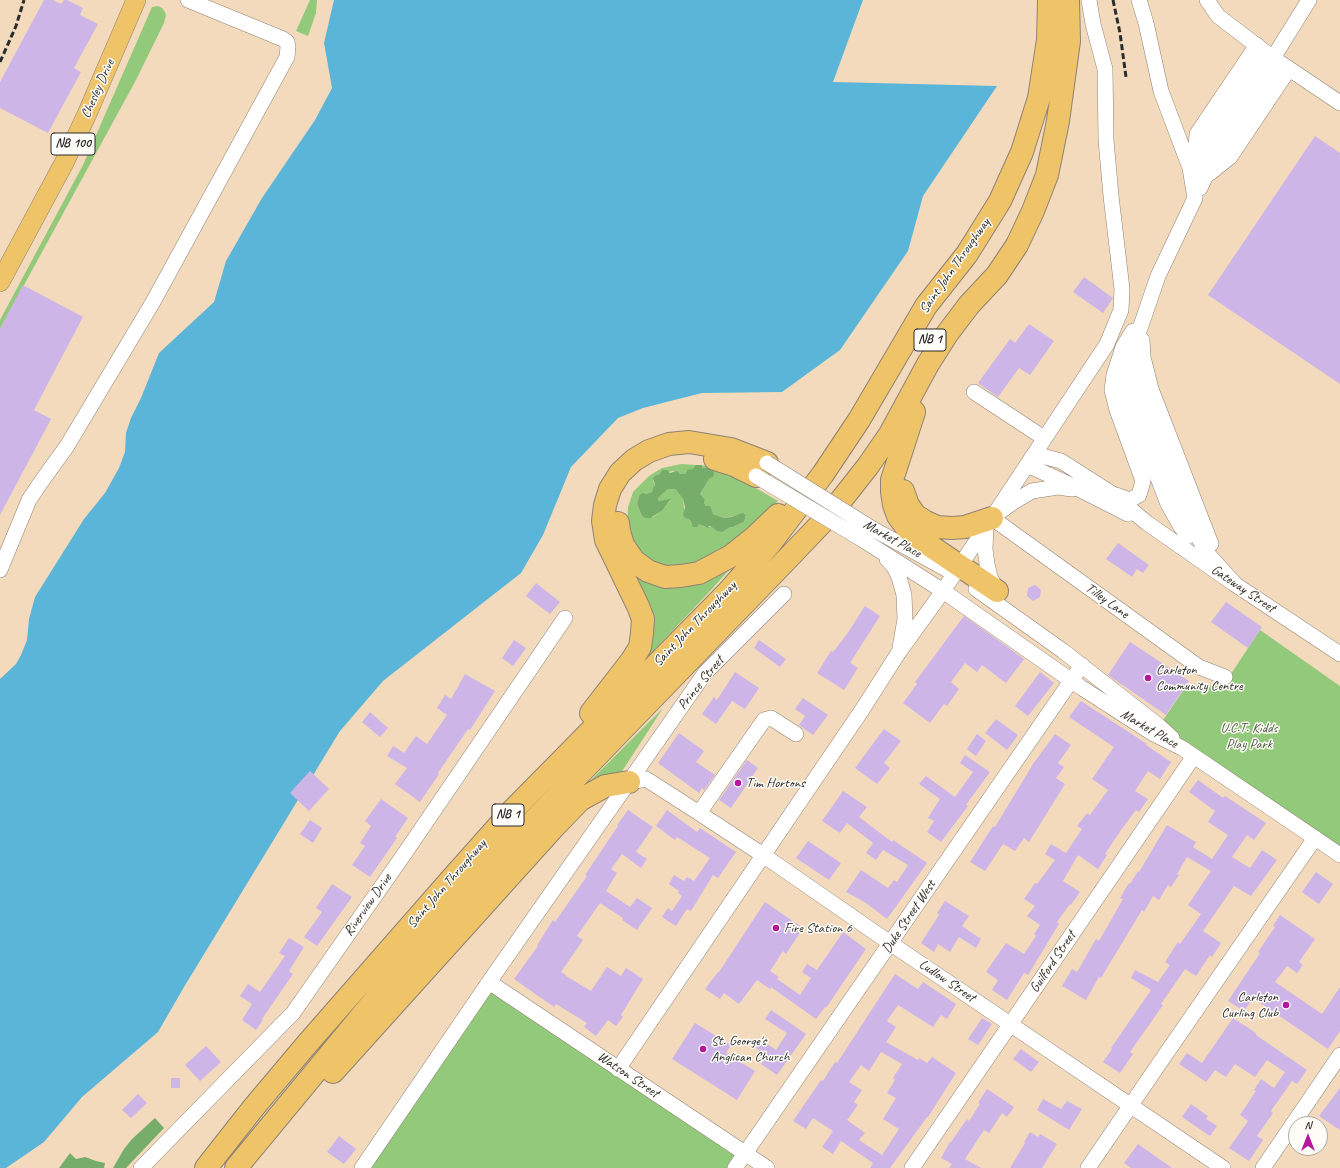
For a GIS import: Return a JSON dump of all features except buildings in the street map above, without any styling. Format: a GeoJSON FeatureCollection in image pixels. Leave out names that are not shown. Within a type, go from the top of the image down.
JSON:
{"type":"FeatureCollection","features":[{"type":"Feature","properties":{"kind":"highway","name":"Saint John Throughway"},"geometry":{"type":"LineString","coordinates":[[236,1168],[379,995],[496,861],[792,554],[831,512],[868,466],[890,434],[928,364],[947,334],[969,305],[997,274],[1017,245],[1033,211],[1047,175],[1058,121],[1059,40],[1049,0]]}},
{"type":"Feature","properties":{"kind":"highway","name":"Saint John Throughway"},"geometry":{"type":"LineString","coordinates":[[206,1168],[254,1107],[307,1044],[511,812],[728,592],[769,545],[823,474],[859,420],[926,306],[967,254],[1000,201],[1022,152],[1059,40],[1068,0]]}},
{"type":"Feature","properties":{"kind":"highway","name":"Saint John Throughway"},"geometry":{"type":"LineString","coordinates":[[792,554],[862,458],[937,328],[986,267],[1011,230],[1034,185],[1058,121]]}},
{"type":"Feature","properties":{"kind":"highway"},"geometry":{"type":"LineString","coordinates":[[996,591],[957,570],[906,527],[898,516],[894,505],[892,480],[915,411],[928,379],[945,350],[970,316],[997,274]]}},
{"type":"Feature","properties":{"kind":"highway"},"geometry":{"type":"LineString","coordinates":[[511,812],[621,676],[640,647],[643,619],[632,590],[620,572],[606,540],[603,521],[604,505],[610,489],[620,473],[634,460],[649,451],[669,444],[689,442],[731,448],[762,470]]}},
{"type":"Feature","properties":{"kind":"highway"},"geometry":{"type":"LineString","coordinates":[[762,470],[717,460],[684,456],[665,459],[652,464],[629,484],[621,500],[618,516],[619,531],[623,545],[634,561],[648,571],[665,576],[681,576],[699,573],[731,556],[756,536],[823,474]]}},
{"type":"Feature","properties":{"kind":"highway"},"geometry":{"type":"LineString","coordinates":[[899,459],[900,479],[908,505],[915,515],[937,527],[965,527],[989,522]]}},
{"type":"Feature","properties":{"kind":"highway"},"geometry":{"type":"LineString","coordinates":[[247,1168],[576,804],[605,786],[629,782]]}},
{"type":"Feature","properties":{"kind":"main road","name":"Chesley Drive"},"geometry":{"type":"LineString","coordinates":[[0,282],[64,163],[87,114],[135,0]]}},
{"type":"Feature","properties":{"kind":"street"},"geometry":{"type":"LineString","coordinates":[[0,570],[29,500],[67,446],[153,302],[288,57],[287,42],[284,39],[188,0]]}},
{"type":"Feature","properties":{"kind":"street"},"geometry":{"type":"LineString","coordinates":[[618,1069],[862,710],[899,652],[943,591],[1107,344],[1120,310],[1122,289],[1106,140],[1105,70],[1093,24],[1089,0]]}},
{"type":"Feature","properties":{"kind":"street"},"geometry":{"type":"LineString","coordinates":[[1138,0],[1146,23],[1161,91],[1190,168],[1195,198]]}},
{"type":"Feature","properties":{"kind":"street"},"geometry":{"type":"LineString","coordinates":[[1207,0],[1218,16],[1273,57],[1340,103]]}},
{"type":"Feature","properties":{"kind":"street"},"geometry":{"type":"LineString","coordinates":[[1236,585],[1207,553],[1188,519],[1139,394],[1133,375],[1133,349],[1160,270],[1195,198],[1202,171],[1218,150],[1273,57],[1309,0]]}},
{"type":"Feature","properties":{"kind":"street"},"geometry":{"type":"LineString","coordinates":[[1202,171],[1196,147],[1198,134],[1273,57]]}},
{"type":"Feature","properties":{"kind":"street"},"geometry":{"type":"LineString","coordinates":[[1111,493],[1130,500],[1139,495],[1143,481],[1117,410],[1112,390],[1114,374],[1123,347],[1146,310]]}},
{"type":"Feature","properties":{"kind":"street"},"geometry":{"type":"LineString","coordinates":[[1146,310],[1142,339],[1143,357],[1151,389],[1206,533],[1217,556],[1236,585]]}},
{"type":"Feature","properties":{"kind":"street"},"geometry":{"type":"LineString","coordinates":[[974,392],[1044,438]]}},
{"type":"Feature","properties":{"kind":"street","name":"Gateway Street"},"geometry":{"type":"LineString","coordinates":[[1030,460],[1061,461],[1111,493],[1147,523],[1236,585],[1340,654]]}},
{"type":"Feature","properties":{"kind":"street","name":"Gateway Street"},"geometry":{"type":"LineString","coordinates":[[1030,460],[1084,492],[1147,523]]}},
{"type":"Feature","properties":{"kind":"street","name":"Market Place"},"geometry":{"type":"LineString","coordinates":[[762,470],[873,529],[957,570],[1082,665],[1159,726],[1188,752]]}},
{"type":"Feature","properties":{"kind":"street","name":"Market Place"},"geometry":{"type":"LineString","coordinates":[[762,470],[863,540],[943,591],[1152,734],[1188,752]]}},
{"type":"Feature","properties":{"kind":"street"},"geometry":{"type":"LineString","coordinates":[[1063,651],[996,591],[990,577],[985,549],[989,522],[1015,500],[1032,491],[1047,488],[1065,487],[1084,492]]}},
{"type":"Feature","properties":{"kind":"street","name":"Tilley Lane"},"geometry":{"type":"LineString","coordinates":[[989,522],[1199,667],[1225,677]]}},
{"type":"Feature","properties":{"kind":"street"},"geometry":{"type":"LineString","coordinates":[[883,553],[899,576],[904,596],[905,619],[899,652]]}},
{"type":"Feature","properties":{"kind":"street","name":"Prince Street"},"geometry":{"type":"LineString","coordinates":[[362,1168],[489,982],[705,673],[784,594]]}},
{"type":"Feature","properties":{"kind":"street","name":"Riverview Drive"},"geometry":{"type":"LineString","coordinates":[[141,1168],[293,1012],[405,853],[566,618]]}},
{"type":"Feature","properties":{"kind":"street","name":"Duke Street West"},"geometry":{"type":"LineString","coordinates":[[735,1168],[1082,665]]}},
{"type":"Feature","properties":{"kind":"street"},"geometry":{"type":"LineString","coordinates":[[699,813],[764,720],[771,718],[796,734]]}},
{"type":"Feature","properties":{"kind":"street"},"geometry":{"type":"LineString","coordinates":[[1188,752],[1340,855]]}},
{"type":"Feature","properties":{"kind":"street","name":"Guilford Street"},"geometry":{"type":"LineString","coordinates":[[912,1168],[1011,1024],[1188,752]]}},
{"type":"Feature","properties":{"kind":"street","name":"Ludlow Street"},"geometry":{"type":"LineString","coordinates":[[629,782],[646,779],[699,813],[763,855],[1130,1106],[1224,1168]]}},
{"type":"Feature","properties":{"kind":"street"},"geometry":{"type":"LineString","coordinates":[[1088,1168],[1315,838]]}},
{"type":"Feature","properties":{"kind":"street","name":"Watson Street"},"geometry":{"type":"LineString","coordinates":[[489,982],[767,1168]]}},
{"type":"Feature","properties":{"kind":"street"},"geometry":{"type":"LineString","coordinates":[[1264,1168],[1340,1055]]}},
{"type":"Feature","properties":{"kind":"green space"},"geometry":{"type":"Polygon","coordinates":[[[310,0],[317,0],[316,13],[308,36],[296,31],[310,0]]]}},
{"type":"Feature","properties":{"kind":"green space"},"geometry":{"type":"Polygon","coordinates":[[[158,6],[165,12],[166,15],[164,23],[136,80],[0,329],[0,320],[83,165],[152,7],[158,6]]]}},
{"type":"Feature","properties":{"kind":"green space"},"geometry":{"type":"Polygon","coordinates":[[[681,464],[710,466],[749,484],[778,501],[745,537],[699,566],[662,567],[644,557],[633,543],[627,524],[628,507],[633,492],[649,476],[662,468],[681,464]],[[709,467],[686,471],[685,474],[680,474],[673,471],[660,474],[653,481],[655,485],[652,492],[639,496],[637,504],[641,514],[653,517],[662,511],[671,500],[658,501],[658,498],[668,489],[673,489],[676,490],[683,499],[685,518],[690,520],[691,524],[699,524],[705,527],[733,527],[744,522],[746,515],[724,518],[713,514],[706,506],[704,503],[705,499],[700,494],[709,479],[713,477],[709,467]]]}},
{"type":"Feature","properties":{"kind":"green space"},"geometry":{"type":"Polygon","coordinates":[[[696,465],[702,465],[702,468],[709,467],[712,469],[714,474],[713,477],[709,479],[700,494],[705,499],[704,503],[706,506],[710,506],[713,514],[724,518],[743,513],[746,515],[744,522],[730,527],[722,532],[717,531],[712,527],[709,526],[708,528],[699,524],[697,527],[693,527],[690,520],[685,518],[683,515],[685,507],[683,499],[676,490],[673,489],[668,489],[658,498],[658,501],[671,499],[662,511],[650,518],[645,518],[641,514],[637,504],[639,496],[642,493],[646,494],[652,492],[655,485],[653,478],[656,475],[659,475],[662,470],[667,470],[670,473],[677,471],[680,474],[685,474],[687,470],[693,469],[696,465]]]}},
{"type":"Feature","properties":{"kind":"green space"},"geometry":{"type":"Polygon","coordinates":[[[630,570],[729,570],[636,669],[630,570]]]}},
{"type":"Feature","properties":{"kind":"green space","name":"U.C.T. Kidds Play Park"},"geometry":{"type":"Polygon","coordinates":[[[1260,630],[1340,686],[1340,855],[1159,726],[1187,685],[1223,686],[1260,630]]]}},
{"type":"Feature","properties":{"kind":"green space"},"geometry":{"type":"Polygon","coordinates":[[[663,708],[619,776],[589,782],[663,708]]]}},
{"type":"Feature","properties":{"kind":"green space"},"geometry":{"type":"Polygon","coordinates":[[[489,982],[745,1154],[735,1168],[362,1168],[489,982]]]}},
{"type":"Feature","properties":{"kind":"green space"},"geometry":{"type":"Polygon","coordinates":[[[155,1118],[164,1128],[126,1168],[113,1168],[124,1149],[132,1139],[155,1118]]]}},
{"type":"Feature","properties":{"kind":"green space"},"geometry":{"type":"Polygon","coordinates":[[[70,1153],[76,1159],[85,1157],[105,1163],[104,1168],[59,1168],[70,1153]]]}},
{"type":"Feature","properties":{"kind":"water"},"geometry":{"type":"Polygon","coordinates":[[[334,0],[863,0],[833,82],[997,86],[923,196],[908,251],[840,350],[782,392],[702,393],[643,408],[618,418],[571,467],[543,535],[521,573],[383,681],[340,731],[158,1032],[82,1097],[44,1142],[6,1168],[0,1168],[0,679],[16,664],[21,655],[27,640],[29,619],[35,597],[84,519],[105,493],[119,468],[125,452],[126,433],[131,418],[141,398],[159,353],[214,302],[226,261],[262,198],[315,120],[332,88],[324,43],[334,0]]]}},
{"type":"Feature","properties":{"kind":"railway"},"geometry":{"type":"LineString","coordinates":[[0,62],[16,26],[24,0]]}},
{"type":"Feature","properties":{"kind":"railway"},"geometry":{"type":"LineString","coordinates":[[1113,0],[1120,33],[1126,77]]}},
{"type":"Feature","properties":{"kind":"place","name":"Carleton Community Centre"},"geometry":{"type":"Point","coordinates":[1148,678]}},
{"type":"Feature","properties":{"kind":"place","name":"Tim Hortons"},"geometry":{"type":"Point","coordinates":[738,783]}},
{"type":"Feature","properties":{"kind":"place","name":"Fire Station 6"},"geometry":{"type":"Point","coordinates":[776,928]}},
{"type":"Feature","properties":{"kind":"place","name":"Carleton Curling Club"},"geometry":{"type":"Point","coordinates":[1286,1005]}},
{"type":"Feature","properties":{"kind":"place","name":"St. George's Anglican Church"},"geometry":{"type":"Point","coordinates":[703,1049]}}]}
